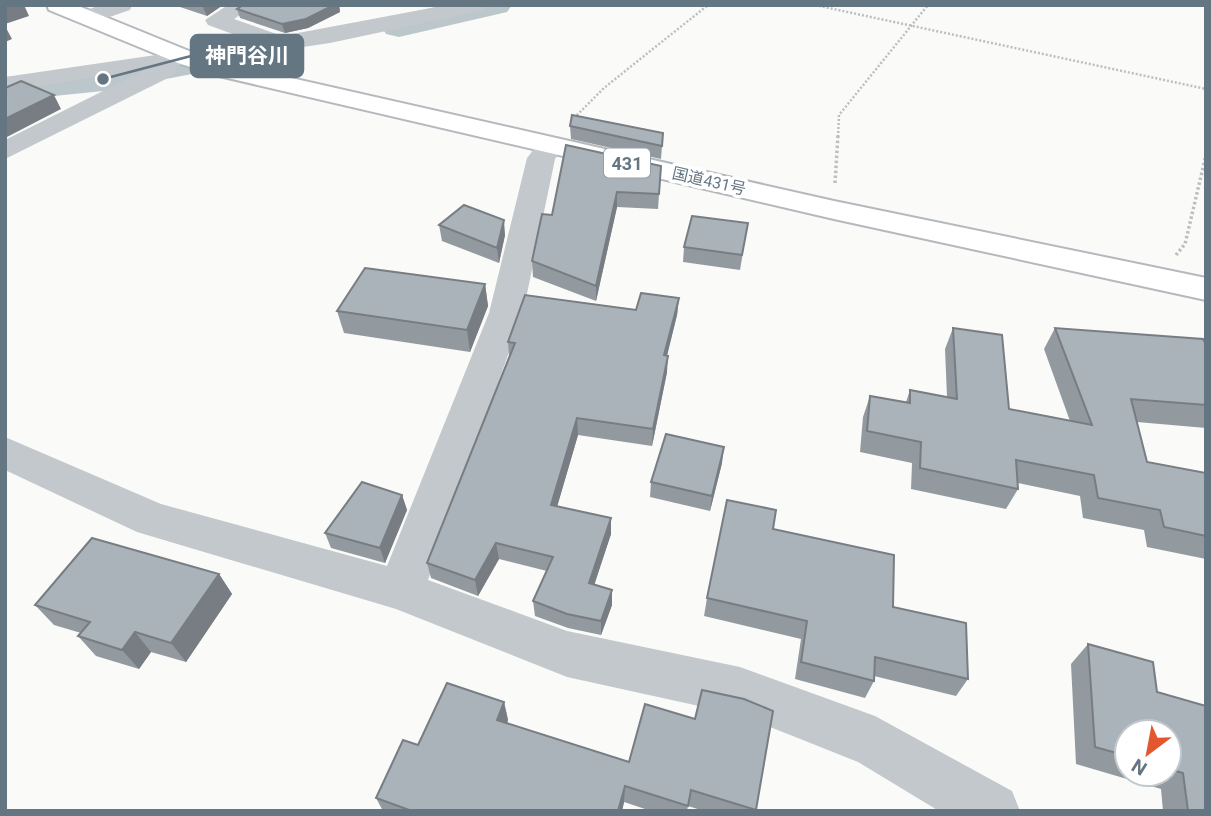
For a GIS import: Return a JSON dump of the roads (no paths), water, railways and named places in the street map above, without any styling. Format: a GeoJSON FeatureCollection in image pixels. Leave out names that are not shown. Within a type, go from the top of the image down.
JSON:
{"type":"FeatureCollection","features":[{"type":"Feature","properties":{"kind":"highway","name":"国道431号"},"geometry":{"type":"LineString","coordinates":[[57,5],[186,58],[551,146],[1206,289]]}},
{"type":"Feature","properties":{"kind":"street"},"geometry":{"type":"LineString","coordinates":[[86,18],[122,5]]}},
{"type":"Feature","properties":{"kind":"street"},"geometry":{"type":"LineString","coordinates":[[245,5],[216,20],[282,44]]}},
{"type":"Feature","properties":{"kind":"street"},"geometry":{"type":"LineString","coordinates":[[5,84],[282,44],[480,5]]}},
{"type":"Feature","properties":{"kind":"street"},"geometry":{"type":"LineString","coordinates":[[5,151],[186,58]]}},
{"type":"Feature","properties":{"kind":"street"},"geometry":{"type":"LineString","coordinates":[[401,590],[506,313],[541,158],[551,146]]}},
{"type":"Feature","properties":{"kind":"street"},"geometry":{"type":"LineString","coordinates":[[5,452],[152,519],[401,590],[567,654],[740,691],[875,742],[992,811]]}},
{"type":"Feature","properties":{"kind":"waterway"},"geometry":{"type":"LineString","coordinates":[[399,26],[495,5]]}},
{"type":"Feature","properties":{"kind":"waterway"},"geometry":{"type":"LineString","coordinates":[[6,89],[103,79],[263,50]]}},
{"type":"Feature","properties":{"kind":"place","name":"神門谷川"},"geometry":{"type":"Point","coordinates":[103,79]}}]}
